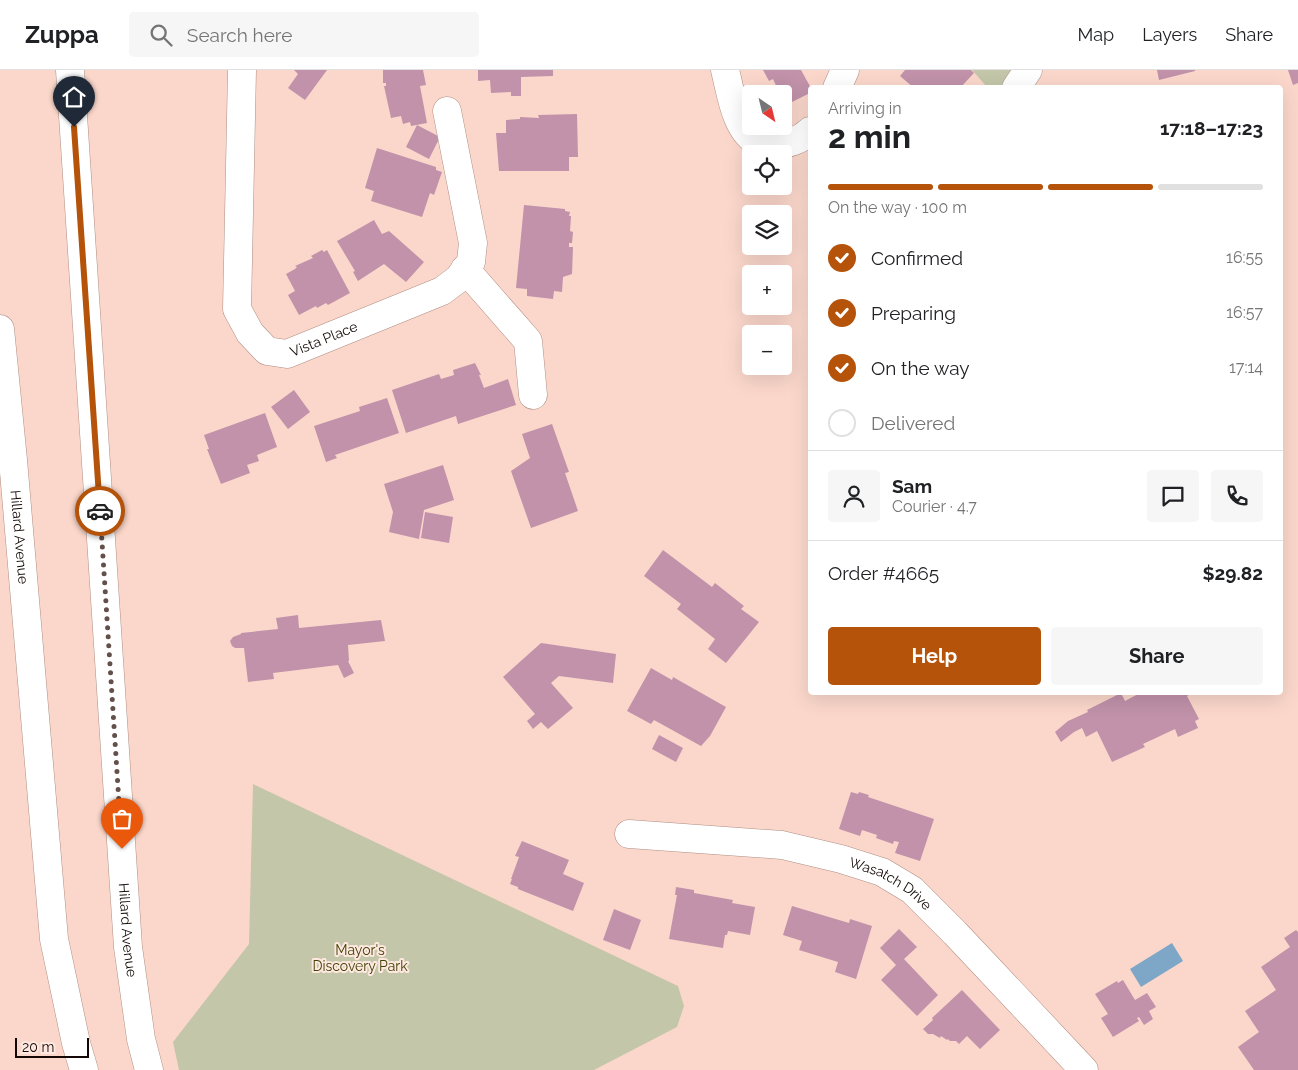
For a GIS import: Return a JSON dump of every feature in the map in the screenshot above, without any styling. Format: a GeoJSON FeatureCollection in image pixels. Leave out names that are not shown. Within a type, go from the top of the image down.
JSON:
{"type":"FeatureCollection","features":[{"type":"Feature","properties":{"kind":"main road","name":"Hillard Avenue"},"geometry":{"type":"LineString","coordinates":[[70,70],[128,948],[141,1039],[149,1070]]}},
{"type":"Feature","properties":{"kind":"main road","name":"Vista Place"},"geometry":{"type":"LineString","coordinates":[[242,70],[237,309],[250,333],[268,351],[287,354],[442,291],[458,279],[471,262],[473,243],[447,112]]}},
{"type":"Feature","properties":{"kind":"main road"},"geometry":{"type":"LineString","coordinates":[[725,70],[737,117],[745,130],[759,143],[783,145],[808,134]]}},
{"type":"Feature","properties":{"kind":"main road"},"geometry":{"type":"LineString","coordinates":[[838,85],[845,70]]}},
{"type":"Feature","properties":{"kind":"main road"},"geometry":{"type":"LineString","coordinates":[[1018,85],[1028,70]]}},
{"type":"Feature","properties":{"kind":"main road"},"geometry":{"type":"LineString","coordinates":[[465,269],[528,341],[533,395]]}},
{"type":"Feature","properties":{"kind":"main road","name":"Hillard Avenue"},"geometry":{"type":"LineString","coordinates":[[0,329],[54,939],[76,1044],[84,1070]]}},
{"type":"Feature","properties":{"kind":"main road","name":"Wasatch Drive"},"geometry":{"type":"LineString","coordinates":[[630,834],[782,845],[841,859],[882,872],[912,890],[1084,1070]]}},
{"type":"Feature","properties":{"kind":"green space"},"geometry":{"type":"Polygon","coordinates":[[[972,70],[1021,70],[1008,85],[985,85],[972,70]]]}},
{"type":"Feature","properties":{"kind":"green space","name":"Mayor's Discovery Park"},"geometry":{"type":"Polygon","coordinates":[[[253,784],[678,986],[684,1006],[677,1027],[594,1070],[179,1070],[173,1042],[249,944],[253,784]]]}},
{"type":"Feature","properties":{"kind":"water"},"geometry":{"type":"Polygon","coordinates":[[[1172,943],[1183,961],[1141,987],[1130,969],[1172,943]]]}},
{"type":"Feature","properties":{"kind":"building"},"geometry":{"type":"Polygon","coordinates":[[[294,70],[327,70],[305,100],[288,88],[298,74],[294,70]]]}},
{"type":"Feature","properties":{"kind":"building"},"geometry":{"type":"Polygon","coordinates":[[[383,70],[423,70],[426,85],[420,86],[427,123],[411,126],[410,122],[403,124],[401,116],[391,118],[384,86],[386,86],[386,83],[383,83],[383,70]]]}},
{"type":"Feature","properties":{"kind":"building"},"geometry":{"type":"Polygon","coordinates":[[[478,70],[553,70],[553,76],[521,77],[521,96],[511,96],[511,92],[491,93],[490,80],[478,81],[478,70]]]}},
{"type":"Feature","properties":{"kind":"building"},"geometry":{"type":"Polygon","coordinates":[[[763,70],[801,70],[809,85],[808,94],[792,102],[792,85],[776,85],[773,79],[769,81],[763,70]]]}},
{"type":"Feature","properties":{"kind":"building"},"geometry":{"type":"Polygon","coordinates":[[[905,70],[971,70],[974,73],[963,85],[910,85],[900,76],[905,70]]]}},
{"type":"Feature","properties":{"kind":"building"},"geometry":{"type":"Polygon","coordinates":[[[1157,70],[1195,70],[1195,71],[1159,80],[1157,70]]]}},
{"type":"Feature","properties":{"kind":"building"},"geometry":{"type":"Polygon","coordinates":[[[1288,70],[1298,70],[1298,83],[1293,85],[1288,70]]]}},
{"type":"Feature","properties":{"kind":"building"},"geometry":{"type":"Polygon","coordinates":[[[577,114],[578,157],[569,157],[569,171],[499,171],[496,133],[506,133],[506,120],[520,119],[520,117],[539,118],[538,115],[577,114]]]}},
{"type":"Feature","properties":{"kind":"building"},"geometry":{"type":"Polygon","coordinates":[[[417,125],[440,137],[429,159],[406,147],[417,125]]]}},
{"type":"Feature","properties":{"kind":"building"},"geometry":{"type":"Polygon","coordinates":[[[377,148],[436,167],[436,170],[442,172],[434,195],[430,193],[422,217],[371,201],[374,191],[365,188],[377,148]]]}},
{"type":"Feature","properties":{"kind":"building"},"geometry":{"type":"Polygon","coordinates":[[[524,205],[565,209],[565,211],[570,212],[570,231],[573,232],[572,243],[569,243],[569,247],[573,247],[572,274],[563,277],[562,292],[554,291],[553,299],[527,296],[527,289],[516,288],[524,205]]]}},
{"type":"Feature","properties":{"kind":"building"},"geometry":{"type":"Polygon","coordinates":[[[374,220],[382,234],[389,231],[424,262],[406,282],[384,264],[358,281],[353,272],[355,271],[337,241],[374,220]]]}},
{"type":"Feature","properties":{"kind":"building"},"geometry":{"type":"Polygon","coordinates":[[[322,250],[324,252],[327,250],[350,293],[328,305],[326,303],[317,308],[316,306],[299,315],[288,295],[295,291],[286,274],[295,269],[297,267],[295,266],[313,258],[311,256],[322,250]]]}},
{"type":"Feature","properties":{"kind":"building"},"geometry":{"type":"Polygon","coordinates":[[[475,363],[481,375],[479,375],[484,388],[508,379],[516,405],[458,424],[456,416],[406,433],[392,390],[439,374],[441,379],[454,375],[453,370],[475,363]]]}},
{"type":"Feature","properties":{"kind":"building"},"geometry":{"type":"Polygon","coordinates":[[[294,390],[310,412],[288,429],[271,407],[294,390]]]}},
{"type":"Feature","properties":{"kind":"building"},"geometry":{"type":"Polygon","coordinates":[[[387,398],[399,433],[335,455],[337,458],[326,462],[314,426],[360,411],[359,407],[387,398]]]}},
{"type":"Feature","properties":{"kind":"building"},"geometry":{"type":"Polygon","coordinates":[[[265,413],[277,447],[257,455],[259,461],[247,465],[250,473],[221,484],[207,449],[209,449],[204,435],[265,413]]]}},
{"type":"Feature","properties":{"kind":"building"},"geometry":{"type":"Polygon","coordinates":[[[552,424],[569,472],[565,473],[578,511],[531,528],[511,471],[530,458],[522,434],[552,424]]]}},
{"type":"Feature","properties":{"kind":"building"},"geometry":{"type":"Polygon","coordinates":[[[443,465],[454,500],[424,510],[419,539],[389,532],[393,512],[384,484],[443,465]]]}},
{"type":"Feature","properties":{"kind":"building"},"geometry":{"type":"Polygon","coordinates":[[[425,512],[453,517],[449,543],[421,538],[425,512]]]}},
{"type":"Feature","properties":{"kind":"building"},"geometry":{"type":"Polygon","coordinates":[[[663,550],[712,587],[715,583],[744,606],[741,609],[759,622],[726,663],[708,649],[715,639],[677,609],[681,604],[644,576],[663,550]]]}},
{"type":"Feature","properties":{"kind":"building"},"geometry":{"type":"Polygon","coordinates":[[[298,615],[299,628],[381,620],[385,641],[348,645],[348,661],[354,673],[344,678],[338,665],[273,673],[274,679],[248,682],[244,648],[235,648],[230,641],[241,633],[278,629],[276,618],[298,615]]]}},
{"type":"Feature","properties":{"kind":"building"},"geometry":{"type":"Polygon","coordinates":[[[541,643],[616,654],[613,683],[559,676],[551,683],[573,708],[548,729],[541,722],[533,729],[527,721],[535,714],[503,677],[541,643]]]}},
{"type":"Feature","properties":{"kind":"building"},"geometry":{"type":"Polygon","coordinates":[[[651,668],[672,680],[673,677],[726,707],[710,736],[701,746],[654,720],[651,724],[627,711],[651,668]]]}},
{"type":"Feature","properties":{"kind":"building"},"geometry":{"type":"Polygon","coordinates":[[[1117,695],[1122,695],[1125,701],[1136,695],[1188,695],[1187,696],[1199,719],[1195,721],[1198,728],[1178,737],[1175,729],[1143,744],[1145,747],[1112,762],[1097,731],[1086,737],[1082,728],[1061,742],[1055,732],[1068,721],[1117,695]]]}},
{"type":"Feature","properties":{"kind":"building"},"geometry":{"type":"Polygon","coordinates":[[[659,735],[683,748],[676,762],[652,749],[659,735]]]}},
{"type":"Feature","properties":{"kind":"building"},"geometry":{"type":"Polygon","coordinates":[[[851,792],[869,795],[868,797],[934,819],[920,861],[895,853],[899,842],[894,841],[893,844],[876,838],[877,835],[862,830],[860,836],[839,829],[851,792]]]}},
{"type":"Feature","properties":{"kind":"building"},"geometry":{"type":"Polygon","coordinates":[[[522,841],[569,860],[563,874],[584,883],[573,911],[510,884],[519,857],[515,856],[522,841]]]}},
{"type":"Feature","properties":{"kind":"building"},"geometry":{"type":"Polygon","coordinates":[[[676,887],[694,890],[694,893],[733,900],[732,903],[755,907],[750,935],[728,931],[727,935],[725,935],[723,948],[669,939],[677,895],[675,895],[676,887]]]}},
{"type":"Feature","properties":{"kind":"building"},"geometry":{"type":"Polygon","coordinates":[[[792,906],[849,923],[850,919],[872,926],[856,979],[835,972],[838,962],[799,950],[802,941],[783,935],[792,906]]]}},
{"type":"Feature","properties":{"kind":"building"},"geometry":{"type":"Polygon","coordinates":[[[614,909],[641,920],[630,950],[603,940],[614,909]]]}},
{"type":"Feature","properties":{"kind":"building"},"geometry":{"type":"Polygon","coordinates":[[[899,929],[917,947],[904,959],[938,995],[917,1016],[881,980],[896,965],[880,948],[899,929]]]}},
{"type":"Feature","properties":{"kind":"building"},"geometry":{"type":"Polygon","coordinates":[[[1296,930],[1298,932],[1298,1070],[1254,1070],[1238,1047],[1259,1032],[1245,1011],[1276,990],[1261,967],[1290,947],[1284,938],[1296,930]]]}},
{"type":"Feature","properties":{"kind":"building"},"geometry":{"type":"Polygon","coordinates":[[[1123,980],[1135,1000],[1147,993],[1156,1007],[1149,1011],[1153,1019],[1144,1025],[1139,1017],[1137,1018],[1139,1021],[1113,1037],[1101,1018],[1108,1014],[1095,994],[1117,981],[1118,983],[1123,980]]]}},
{"type":"Feature","properties":{"kind":"building"},"geometry":{"type":"Polygon","coordinates":[[[962,990],[1000,1030],[980,1049],[967,1036],[959,1044],[956,1041],[947,1040],[941,1036],[940,1038],[933,1034],[928,1034],[923,1029],[962,990]]]}},
{"type":"Feature","properties":{"kind":"way so far"},"geometry":{"type":"LineString","coordinates":[[100,511],[122,849]]}},
{"type":"Feature","properties":{"kind":"route"},"geometry":{"type":"LineString","coordinates":[[74,127],[100,511]]}}]}
